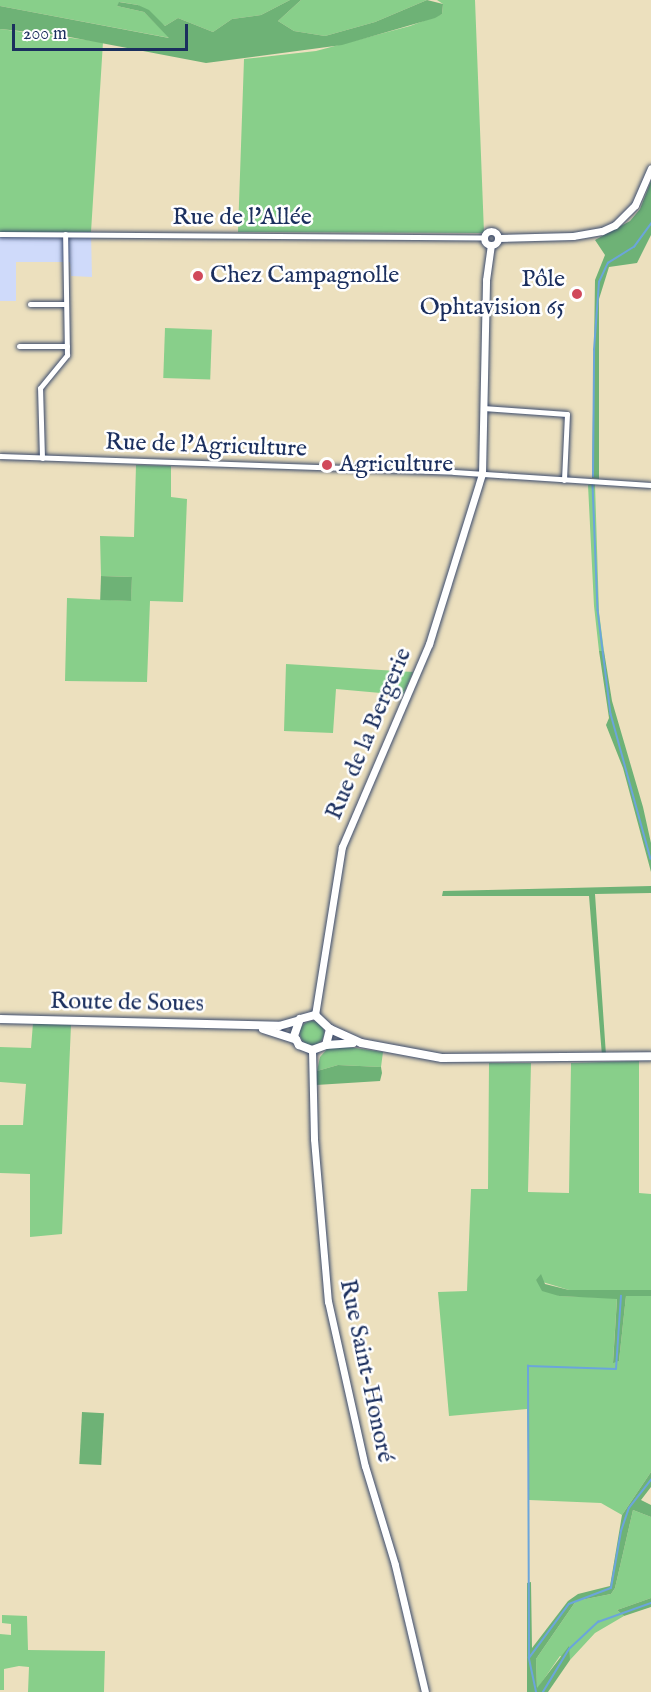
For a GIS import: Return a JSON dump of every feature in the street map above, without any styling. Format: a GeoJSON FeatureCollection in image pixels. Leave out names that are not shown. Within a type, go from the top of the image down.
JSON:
{"type":"FeatureCollection","features":[{"type":"Feature","properties":{"kind":"main road"},"geometry":{"type":"LineString","coordinates":[[361,1043],[330,1029],[315,1015],[300,1019],[294,1029],[296,1040],[312,1050],[326,1045],[361,1043],[472,1059],[651,1056]]}},
{"type":"Feature","properties":{"kind":"main road","name":"Route de Soues"},"geometry":{"type":"LineString","coordinates":[[0,1019],[285,1026],[300,1019]]}},
{"type":"Feature","properties":{"kind":"main road","name":"Route de Soues"},"geometry":{"type":"LineString","coordinates":[[254,1026],[296,1040]]}},
{"type":"Feature","properties":{"kind":"main road"},"geometry":{"type":"LineString","coordinates":[[326,1045],[330,1029]]}},
{"type":"Feature","properties":{"kind":"street"},"geometry":{"type":"LineString","coordinates":[[498,238],[492,232],[484,237],[491,245],[498,238],[573,236],[609,228],[635,205],[651,168]]}},
{"type":"Feature","properties":{"kind":"street","name":"Rue de l'Allée"},"geometry":{"type":"LineString","coordinates":[[0,234],[484,237]]}},
{"type":"Feature","properties":{"kind":"street"},"geometry":{"type":"LineString","coordinates":[[42,458],[40,388],[65,359],[67,345],[65,234]]}},
{"type":"Feature","properties":{"kind":"street","name":"Rue de la Bergerie"},"geometry":{"type":"LineString","coordinates":[[315,1015],[342,847],[429,644],[482,474],[486,262],[491,245]]}},
{"type":"Feature","properties":{"kind":"street"},"geometry":{"type":"LineString","coordinates":[[30,304],[66,304]]}},
{"type":"Feature","properties":{"kind":"street"},"geometry":{"type":"LineString","coordinates":[[19,346],[67,345]]}},
{"type":"Feature","properties":{"kind":"street"},"geometry":{"type":"LineString","coordinates":[[483,408],[567,414],[564,480]]}},
{"type":"Feature","properties":{"kind":"street","name":"Rue de l'Agriculture"},"geometry":{"type":"LineString","coordinates":[[0,456],[482,474],[651,485]]}},
{"type":"Feature","properties":{"kind":"street","name":"Rue Saint-Honoré"},"geometry":{"type":"LineString","coordinates":[[312,1050],[313,1128],[328,1301],[365,1466],[395,1565],[425,1692]]}},
{"type":"Feature","properties":{"kind":"shaded area"},"geometry":{"type":"Polygon","coordinates":[[[91,232],[92,277],[71,276],[70,262],[16,262],[16,301],[0,301],[0,233],[91,232]]]}},
{"type":"Feature","properties":{"kind":"green space"},"geometry":{"type":"Polygon","coordinates":[[[0,0],[290,0],[261,15],[232,19],[213,32],[178,18],[165,26],[138,5],[120,2],[117,6],[144,12],[170,38],[0,6],[0,0]]]}},
{"type":"Feature","properties":{"kind":"green space"},"geometry":{"type":"Polygon","coordinates":[[[290,0],[301,0],[278,21],[294,31],[325,36],[375,22],[427,0],[443,4],[442,14],[435,18],[342,45],[206,63],[59,35],[0,29],[0,6],[169,38],[144,12],[117,6],[119,2],[138,5],[149,10],[165,26],[178,18],[213,32],[232,19],[261,15],[290,0]]]}},
{"type":"Feature","properties":{"kind":"green space"},"geometry":{"type":"Polygon","coordinates":[[[301,0],[427,0],[375,22],[325,36],[294,31],[278,21],[301,0]]]}},
{"type":"Feature","properties":{"kind":"green space"},"geometry":{"type":"Polygon","coordinates":[[[437,0],[475,0],[484,233],[238,232],[244,59],[316,51],[410,26],[442,14],[443,4],[437,0]]]}},
{"type":"Feature","properties":{"kind":"green space"},"geometry":{"type":"Polygon","coordinates":[[[0,29],[103,42],[91,232],[0,233],[0,29]]]}},
{"type":"Feature","properties":{"kind":"green space"},"geometry":{"type":"Polygon","coordinates":[[[651,181],[651,235],[637,263],[609,267],[599,299],[599,479],[592,478],[595,280],[605,255],[595,240],[630,221],[640,209],[651,181]]]}},
{"type":"Feature","properties":{"kind":"green space"},"geometry":{"type":"Polygon","coordinates":[[[165,328],[212,330],[210,380],[163,378],[165,328]]]}},
{"type":"Feature","properties":{"kind":"green space"},"geometry":{"type":"Polygon","coordinates":[[[136,465],[171,466],[171,497],[187,499],[183,602],[150,601],[147,682],[65,681],[67,598],[131,601],[132,577],[101,576],[100,536],[134,537],[136,465]]]}},
{"type":"Feature","properties":{"kind":"green space"},"geometry":{"type":"Polygon","coordinates":[[[595,484],[599,612],[604,651],[599,651],[594,606],[588,485],[595,484]]]}},
{"type":"Feature","properties":{"kind":"green space"},"geometry":{"type":"Polygon","coordinates":[[[101,576],[132,577],[131,601],[100,600],[101,576]]]}},
{"type":"Feature","properties":{"kind":"green space"},"geometry":{"type":"Polygon","coordinates":[[[599,651],[604,651],[612,701],[643,807],[651,843],[651,872],[623,768],[606,725],[609,718],[599,651]]]}},
{"type":"Feature","properties":{"kind":"green space"},"geometry":{"type":"Polygon","coordinates":[[[286,664],[413,672],[403,695],[336,689],[333,733],[284,731],[286,664]]]}},
{"type":"Feature","properties":{"kind":"green space"},"geometry":{"type":"Polygon","coordinates":[[[651,886],[651,893],[595,894],[606,1055],[602,1056],[589,896],[442,896],[443,891],[651,886]]]}},
{"type":"Feature","properties":{"kind":"green space"},"geometry":{"type":"Polygon","coordinates":[[[312,1021],[321,1024],[324,1033],[321,1042],[312,1045],[303,1042],[300,1033],[303,1024],[312,1021]]]}},
{"type":"Feature","properties":{"kind":"green space"},"geometry":{"type":"Polygon","coordinates":[[[33,1023],[71,1025],[62,1234],[30,1237],[30,1174],[0,1173],[0,1125],[23,1125],[26,1084],[0,1082],[0,1047],[31,1048],[33,1023]]]}},
{"type":"Feature","properties":{"kind":"green space"},"geometry":{"type":"Polygon","coordinates":[[[348,1047],[383,1052],[381,1067],[338,1065],[317,1071],[320,1057],[328,1048],[348,1047]]]}},
{"type":"Feature","properties":{"kind":"green space"},"geometry":{"type":"Polygon","coordinates":[[[639,1061],[639,1193],[651,1194],[651,1290],[569,1290],[536,1280],[559,1296],[617,1298],[613,1362],[619,1361],[626,1296],[651,1296],[651,1472],[622,1515],[601,1503],[529,1500],[527,1409],[449,1416],[438,1292],[467,1291],[471,1189],[488,1189],[489,1063],[531,1063],[528,1192],[569,1193],[571,1063],[639,1061]]]}},
{"type":"Feature","properties":{"kind":"green space"},"geometry":{"type":"Polygon","coordinates":[[[338,1065],[381,1067],[380,1081],[316,1085],[317,1071],[338,1065]]]}},
{"type":"Feature","properties":{"kind":"green space"},"geometry":{"type":"Polygon","coordinates":[[[541,1274],[545,1284],[569,1290],[651,1290],[651,1296],[626,1296],[619,1361],[613,1363],[617,1299],[559,1296],[542,1291],[536,1280],[541,1274]]]}},
{"type":"Feature","properties":{"kind":"green space"},"geometry":{"type":"Polygon","coordinates":[[[82,1412],[104,1413],[101,1465],[79,1464],[82,1412]]]}},
{"type":"Feature","properties":{"kind":"green space"},"geometry":{"type":"Polygon","coordinates":[[[651,1472],[651,1487],[641,1500],[651,1505],[651,1517],[633,1510],[615,1588],[611,1594],[576,1601],[536,1659],[537,1688],[569,1646],[570,1660],[548,1692],[527,1692],[527,1583],[531,1582],[532,1648],[568,1601],[578,1594],[610,1586],[622,1515],[651,1472]]]}},
{"type":"Feature","properties":{"kind":"green space"},"geometry":{"type":"Polygon","coordinates":[[[633,1510],[651,1517],[651,1598],[617,1610],[624,1616],[595,1633],[570,1660],[560,1656],[537,1689],[536,1659],[576,1601],[611,1594],[615,1588],[633,1510]]]}},
{"type":"Feature","properties":{"kind":"green space"},"geometry":{"type":"Polygon","coordinates":[[[651,1598],[651,1607],[624,1616],[617,1610],[651,1598]]]}},
{"type":"Feature","properties":{"kind":"green space"},"geometry":{"type":"Polygon","coordinates":[[[2,1615],[27,1616],[28,1650],[105,1651],[104,1692],[28,1692],[29,1667],[19,1666],[4,1669],[4,1690],[0,1690],[0,1634],[11,1635],[11,1624],[2,1623],[2,1615]]]}},
{"type":"Feature","properties":{"kind":"waterway"},"geometry":{"type":"LineString","coordinates":[[593,477],[594,350],[599,282],[608,263],[634,247],[651,224]]}},
{"type":"Feature","properties":{"kind":"waterway"},"geometry":{"type":"LineString","coordinates":[[593,485],[598,610],[611,714],[651,859]]}},
{"type":"Feature","properties":{"kind":"waterway"},"geometry":{"type":"LineString","coordinates":[[529,1658],[528,1366],[616,1369],[621,1296]]}},
{"type":"Feature","properties":{"kind":"waterway"},"geometry":{"type":"LineString","coordinates":[[536,1692],[529,1658],[569,1604],[611,1588],[621,1531],[629,1508],[651,1480]]}},
{"type":"Feature","properties":{"kind":"waterway"},"geometry":{"type":"LineString","coordinates":[[543,1692],[569,1649],[598,1622],[651,1603]]}},
{"type":"Feature","properties":{"kind":"place","name":"Chez Campagnolle"},"geometry":{"type":"Point","coordinates":[198,276]}},
{"type":"Feature","properties":{"kind":"place","name":"Pôle Ophtavision 65"},"geometry":{"type":"Point","coordinates":[577,294]}},
{"type":"Feature","properties":{"kind":"place","name":"Agriculture"},"geometry":{"type":"Point","coordinates":[327,465]}}]}
